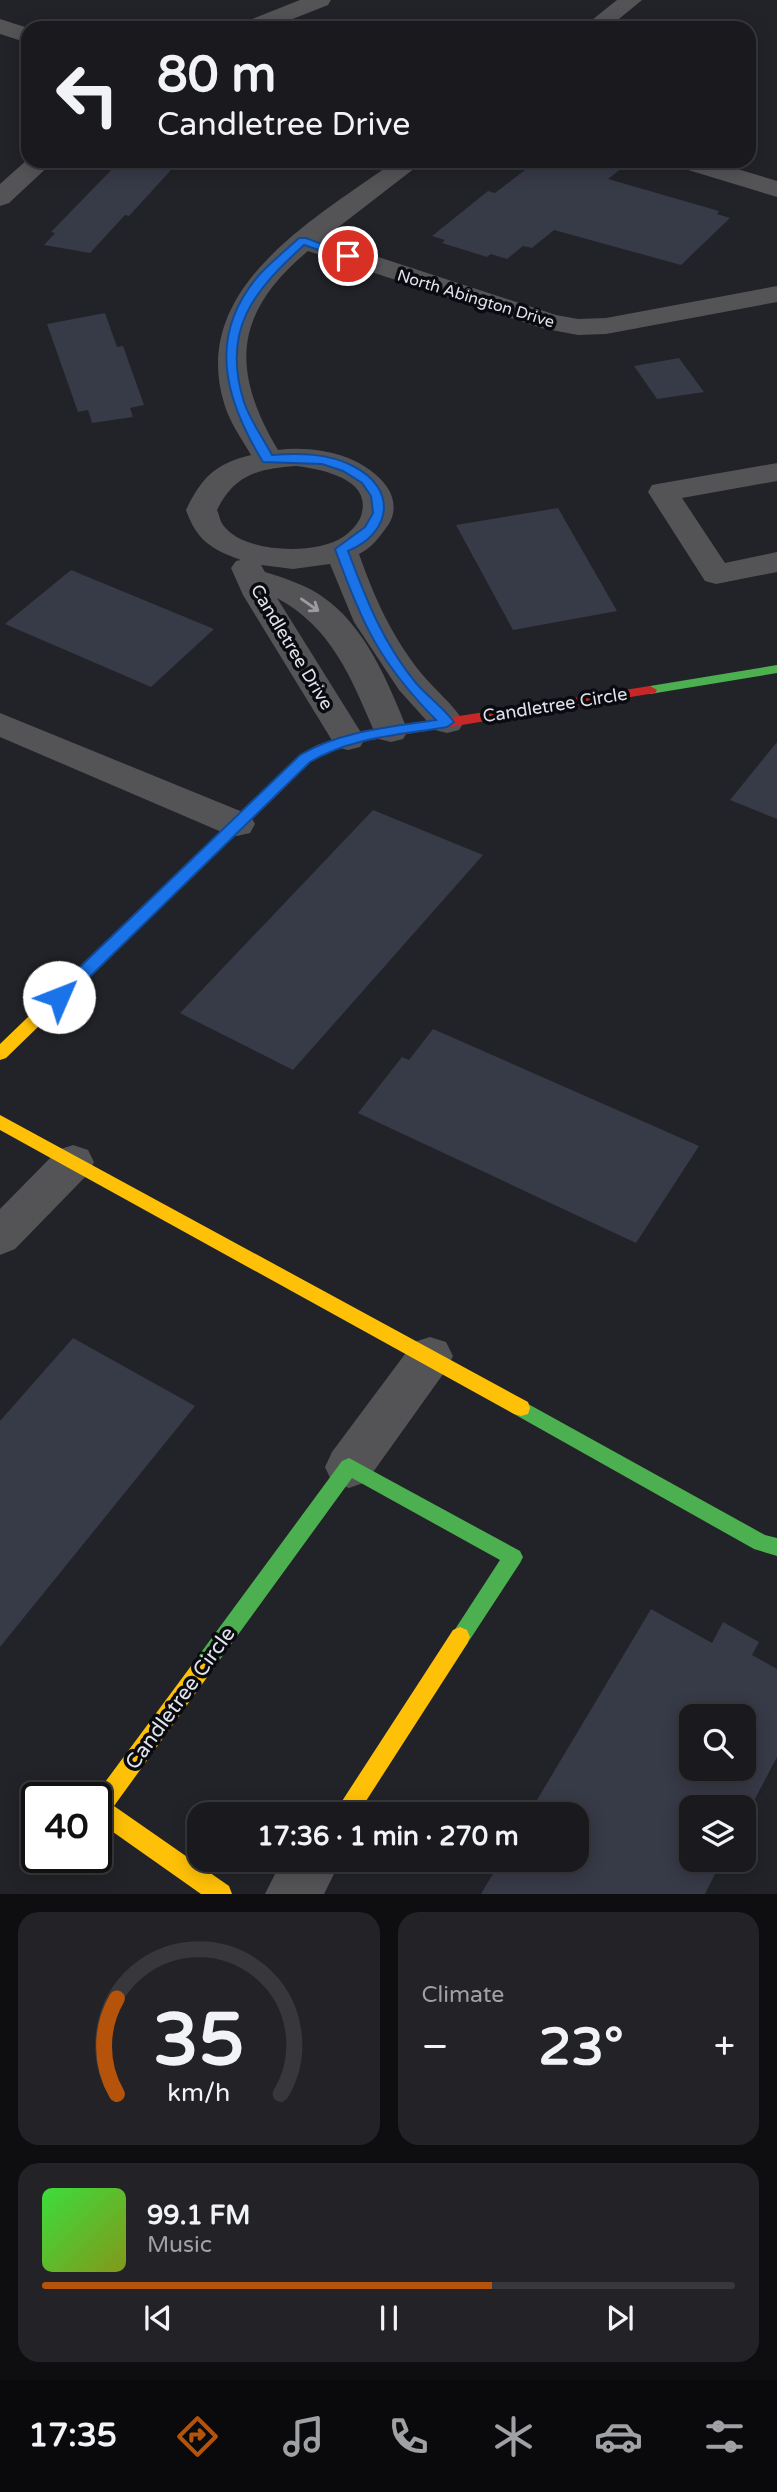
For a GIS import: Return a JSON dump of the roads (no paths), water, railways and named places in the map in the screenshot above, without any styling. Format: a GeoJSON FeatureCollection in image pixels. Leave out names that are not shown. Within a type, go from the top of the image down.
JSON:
{"type":"FeatureCollection","features":[{"type":"Feature","properties":{"kind":"street"},"geometry":{"type":"LineString","coordinates":[[268,21],[320,0]]}},
{"type":"Feature","properties":{"kind":"street"},"geometry":{"type":"LineString","coordinates":[[602,21],[631,0]]}},
{"type":"Feature","properties":{"kind":"street"},"geometry":{"type":"LineString","coordinates":[[0,26],[21,34]]}},
{"type":"Feature","properties":{"kind":"street"},"geometry":{"type":"LineString","coordinates":[[0,198],[33,168]]}},
{"type":"Feature","properties":{"kind":"street"},"geometry":{"type":"LineString","coordinates":[[268,459],[239,404],[231,368],[236,325],[252,292],[278,261],[402,168]]}},
{"type":"Feature","properties":{"kind":"street"},"geometry":{"type":"LineString","coordinates":[[708,168],[777,188]]}},
{"type":"Feature","properties":{"kind":"street","name":"North Abington Drive"},"geometry":{"type":"LineString","coordinates":[[303,241],[572,327],[606,326],[777,294]]}},
{"type":"Feature","properties":{"kind":"street","name":"Candletree Drive"},"geometry":{"type":"LineString","coordinates":[[246,565],[271,559],[301,559],[354,544],[371,529],[379,513],[377,496],[367,481],[348,468],[323,460],[296,457],[268,459],[242,467],[220,478],[207,493],[202,510],[207,527],[246,565],[348,739]]}},
{"type":"Feature","properties":{"kind":"street"},"geometry":{"type":"LineString","coordinates":[[777,472],[663,492],[716,574],[777,562]]}},
{"type":"Feature","properties":{"kind":"street"},"geometry":{"type":"LineString","coordinates":[[341,549],[364,612],[384,650],[413,688],[447,722]]}},
{"type":"Feature","properties":{"kind":"street"},"geometry":{"type":"LineString","coordinates":[[246,565],[332,620],[367,674],[391,732]]}},
{"type":"Feature","properties":{"kind":"street","name":"Candletree Circle"},"geometry":{"type":"LineString","coordinates":[[0,1054],[305,759],[322,748],[348,739],[777,669]]}},
{"type":"Feature","properties":{"kind":"street"},"geometry":{"type":"LineString","coordinates":[[0,724],[237,824]]}},
{"type":"Feature","properties":{"kind":"street"},"geometry":{"type":"LineString","coordinates":[[0,1122],[430,1356],[761,1543],[777,1548]]}},
{"type":"Feature","properties":{"kind":"street"},"geometry":{"type":"LineString","coordinates":[[0,1237],[73,1162]]}},
{"type":"Feature","properties":{"kind":"street","name":"Candletree Circle"},"geometry":{"type":"LineString","coordinates":[[221,1894],[99,1809],[430,1356]]}},
{"type":"Feature","properties":{"kind":"street"},"geometry":{"type":"LineString","coordinates":[[349,1467],[513,1556],[352,1802]]}},
{"type":"Feature","properties":{"kind":"street"},"geometry":{"type":"LineString","coordinates":[[292,1894],[306,1872]]}}]}
